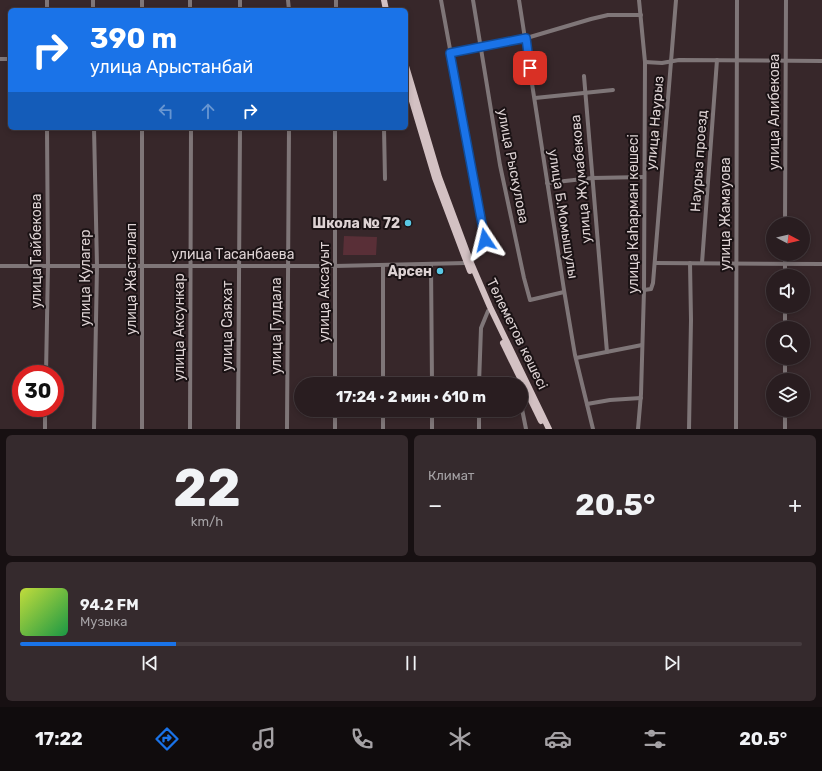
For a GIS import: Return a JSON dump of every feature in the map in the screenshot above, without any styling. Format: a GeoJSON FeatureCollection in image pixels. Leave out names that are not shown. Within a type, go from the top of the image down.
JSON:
{"type":"FeatureCollection","features":[{"type":"Feature","properties":{"kind":"main road","name":"Төлеметов көшесі"},"geometry":{"type":"LineString","coordinates":[[408,73],[439,177],[471,263],[520,377]]}},
{"type":"Feature","properties":{"kind":"main road","name":"Төлеметов көшесі"},"geometry":{"type":"LineString","coordinates":[[408,88],[432,172],[466,263],[520,377]]}},
{"type":"Feature","properties":{"kind":"main road","name":"Төлеметов көшесі"},"geometry":{"type":"LineString","coordinates":[[528,392],[549,429]]}},
{"type":"Feature","properties":{"kind":"main road","name":"Төлеметов көшесі"},"geometry":{"type":"LineString","coordinates":[[528,393],[545,429]]}},
{"type":"Feature","properties":{"kind":"street"},"geometry":{"type":"LineString","coordinates":[[441,0],[485,240]]}},
{"type":"Feature","properties":{"kind":"street","name":"улица Рыскулова"},"geometry":{"type":"LineString","coordinates":[[473,0],[500,165],[530,300],[564,292]]}},
{"type":"Feature","properties":{"kind":"street","name":"улица Б.Момышулы"},"geometry":{"type":"LineString","coordinates":[[519,0],[564,292],[576,358],[593,429]]}},
{"type":"Feature","properties":{"kind":"street","name":"улица Каһарман көшесі"},"geometry":{"type":"LineString","coordinates":[[638,429],[641,398],[644,290],[645,62],[639,0]]}},
{"type":"Feature","properties":{"kind":"street","name":"улица Наурыз"},"geometry":{"type":"LineString","coordinates":[[644,290],[651,289],[653,283],[676,0]]}},
{"type":"Feature","properties":{"kind":"street","name":"улица Жамауова"},"geometry":{"type":"LineString","coordinates":[[736,429],[737,0]]}},
{"type":"Feature","properties":{"kind":"street","name":"улица Алибекова"},"geometry":{"type":"LineString","coordinates":[[785,217],[786,0]]}},
{"type":"Feature","properties":{"kind":"street"},"geometry":{"type":"LineString","coordinates":[[450,53],[526,38],[608,15],[641,15]]}},
{"type":"Feature","properties":{"kind":"street"},"geometry":{"type":"LineString","coordinates":[[645,62],[662,63],[672,61],[717,60],[822,61]]}},
{"type":"Feature","properties":{"kind":"street","name":"Наурыз проезд"},"geometry":{"type":"LineString","coordinates":[[702,263],[717,60]]}},
{"type":"Feature","properties":{"kind":"street","name":"улица Жумабекова"},"geometry":{"type":"LineString","coordinates":[[584,76],[607,352]]}},
{"type":"Feature","properties":{"kind":"street"},"geometry":{"type":"LineString","coordinates":[[535,98],[613,90]]}},
{"type":"Feature","properties":{"kind":"street","name":"улица Тайбекова"},"geometry":{"type":"LineString","coordinates":[[46,365],[48,265],[47,130]]}},
{"type":"Feature","properties":{"kind":"street","name":"улица Кулагер"},"geometry":{"type":"LineString","coordinates":[[94,130],[97,266],[94,429]]}},
{"type":"Feature","properties":{"kind":"street","name":"улица Жасталап"},"geometry":{"type":"LineString","coordinates":[[142,130],[142,429]]}},
{"type":"Feature","properties":{"kind":"street","name":"улица Аксункар"},"geometry":{"type":"LineString","coordinates":[[190,130],[190,429]]}},
{"type":"Feature","properties":{"kind":"street","name":"улица Саяхат"},"geometry":{"type":"LineString","coordinates":[[238,429],[240,130]]}},
{"type":"Feature","properties":{"kind":"street","name":"улица Гулдала"},"geometry":{"type":"LineString","coordinates":[[287,429],[289,130]]}},
{"type":"Feature","properties":{"kind":"street","name":"улица Аксауыт"},"geometry":{"type":"LineString","coordinates":[[335,377],[336,130]]}},
{"type":"Feature","properties":{"kind":"street"},"geometry":{"type":"LineString","coordinates":[[384,130],[385,179]]}},
{"type":"Feature","properties":{"kind":"street"},"geometry":{"type":"LineString","coordinates":[[547,183],[592,178],[644,177]]}},
{"type":"Feature","properties":{"kind":"street","name":"улица Тасанбаева"},"geometry":{"type":"LineString","coordinates":[[0,266],[335,266],[466,263]]}},
{"type":"Feature","properties":{"kind":"street"},"geometry":{"type":"LineString","coordinates":[[655,263],[822,264]]}},
{"type":"Feature","properties":{"kind":"street"},"geometry":{"type":"LineString","coordinates":[[689,429],[691,320],[690,263]]}},
{"type":"Feature","properties":{"kind":"street"},"geometry":{"type":"LineString","coordinates":[[431,264],[432,377]]}},
{"type":"Feature","properties":{"kind":"street"},"geometry":{"type":"LineString","coordinates":[[785,264],[785,269]]}},
{"type":"Feature","properties":{"kind":"street"},"geometry":{"type":"LineString","coordinates":[[383,265],[383,377]]}},
{"type":"Feature","properties":{"kind":"street"},"geometry":{"type":"LineString","coordinates":[[479,377],[481,328],[488,312]]}},
{"type":"Feature","properties":{"kind":"street"},"geometry":{"type":"LineString","coordinates":[[576,358],[642,345]]}},
{"type":"Feature","properties":{"kind":"street"},"geometry":{"type":"LineString","coordinates":[[587,404],[610,400],[641,398]]}},
{"type":"Feature","properties":{"kind":"street"},"geometry":{"type":"LineString","coordinates":[[45,417],[45,429]]}},
{"type":"Feature","properties":{"kind":"street"},"geometry":{"type":"LineString","coordinates":[[335,417],[335,429]]}},
{"type":"Feature","properties":{"kind":"street"},"geometry":{"type":"LineString","coordinates":[[383,417],[383,429]]}},
{"type":"Feature","properties":{"kind":"street"},"geometry":{"type":"LineString","coordinates":[[432,417],[432,429]]}},
{"type":"Feature","properties":{"kind":"street"},"geometry":{"type":"LineString","coordinates":[[479,417],[479,429]]}},
{"type":"Feature","properties":{"kind":"street"},"geometry":{"type":"LineString","coordinates":[[524,417],[526,429]]}},
{"type":"Feature","properties":{"kind":"street"},"geometry":{"type":"LineString","coordinates":[[785,417],[785,429]]}},
{"type":"Feature","properties":{"kind":"shaded area"},"geometry":{"type":"Polygon","coordinates":[[[344,236],[377,237],[376,255],[343,255],[344,236]]]}},
{"type":"Feature","properties":{"kind":"place","name":"Школа № 72"},"geometry":{"type":"Point","coordinates":[408,223]}},
{"type":"Feature","properties":{"kind":"place","name":"Арсен"},"geometry":{"type":"Point","coordinates":[440,271]}},
{"type":"Feature","properties":{"kind":"route"},"geometry":{"type":"LineString","coordinates":[[485,240],[450,53],[526,38],[530,68]]}}]}
